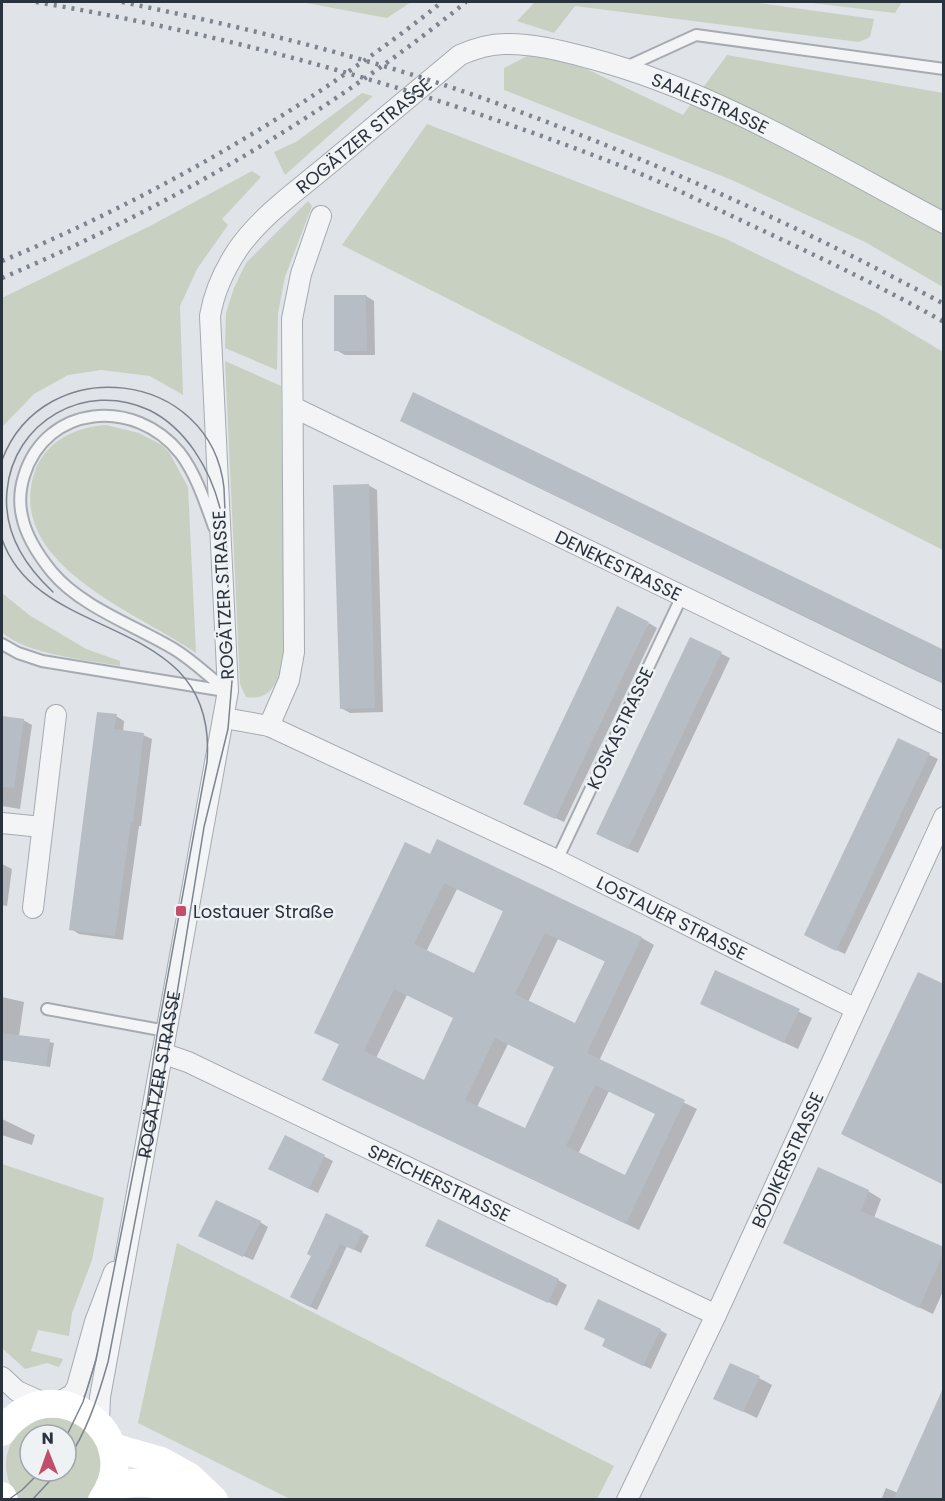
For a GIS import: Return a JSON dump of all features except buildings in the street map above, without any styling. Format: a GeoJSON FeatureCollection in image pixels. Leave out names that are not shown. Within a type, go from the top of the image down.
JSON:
{"type":"FeatureCollection","features":[{"type":"Feature","properties":{"kind":"street","name":"SAALESTRASSE"},"geometry":{"type":"LineString","coordinates":[[460,55],[479,47],[492,45],[532,45],[626,67],[739,114],[944,223]]}},
{"type":"Feature","properties":{"kind":"street","name":"ROGÄTZER STRASSE"},"geometry":{"type":"LineString","coordinates":[[105,1435],[100,1398],[228,691],[210,323],[213,301],[222,276],[238,249],[266,219],[460,55]]}},
{"type":"Feature","properties":{"kind":"street","name":"ROGÄTZER STRASSE"},"geometry":{"type":"LineString","coordinates":[[269,726],[289,680],[294,652],[292,319],[310,244],[321,216]]}},
{"type":"Feature","properties":{"kind":"street","name":"DENEKESTRASSE"},"geometry":{"type":"LineString","coordinates":[[293,407],[944,723]]}},
{"type":"Feature","properties":{"kind":"street"},"geometry":{"type":"LineString","coordinates":[[33,908],[56,715]]}},
{"type":"Feature","properties":{"kind":"street","name":"LOSTAUER STRASSE"},"geometry":{"type":"LineString","coordinates":[[224,718],[269,726],[556,860],[856,1009]]}},
{"type":"Feature","properties":{"kind":"street","name":"BÖDIKERSTRASSE"},"geometry":{"type":"LineString","coordinates":[[627,1500],[716,1315],[944,817]]}},
{"type":"Feature","properties":{"kind":"street"},"geometry":{"type":"LineString","coordinates":[[2,823],[42,827]]}},
{"type":"Feature","properties":{"kind":"street","name":"SPEICHERSTRASSE"},"geometry":{"type":"LineString","coordinates":[[162,1053],[199,1068],[716,1315]]}},
{"type":"Feature","properties":{"kind":"street","name":"ROGÄTZER STRASSE"},"geometry":{"type":"LineString","coordinates":[[52,1403],[73,1394],[77,1387],[94,1322],[129,1233]]}},
{"type":"Feature","properties":{"kind":"street"},"geometry":{"type":"LineString","coordinates":[[2,1377],[17,1391],[82,1410],[105,1435],[190,1477],[214,1500]]}},
{"type":"Feature","properties":{"kind":"street"},"geometry":{"type":"LineString","coordinates":[[2,1432],[19,1413],[32,1407],[52,1403]]}},
{"type":"Feature","properties":{"kind":"street"},"geometry":{"type":"LineString","coordinates":[[105,1435],[114,1468],[106,1493]]}},
{"type":"Feature","properties":{"kind":"street"},"geometry":{"type":"LineString","coordinates":[[106,1493],[133,1482],[150,1482],[169,1486],[202,1500]]}},
{"type":"Feature","properties":{"kind":"lane"},"geometry":{"type":"LineString","coordinates":[[626,67],[696,35],[944,69]]}},
{"type":"Feature","properties":{"kind":"lane"},"geometry":{"type":"LineString","coordinates":[[221,544],[198,486],[184,459],[161,434],[140,422],[108,415],[82,418],[49,435],[29,460],[21,493],[21,514],[35,548],[54,574],[92,604],[177,651],[228,691]]}},
{"type":"Feature","properties":{"kind":"lane","name":"KOSKASTRASSE"},"geometry":{"type":"LineString","coordinates":[[556,860],[682,596]]}},
{"type":"Feature","properties":{"kind":"lane"},"geometry":{"type":"LineString","coordinates":[[2,644],[18,653],[42,661],[228,691]]}},
{"type":"Feature","properties":{"kind":"lane"},"geometry":{"type":"LineString","coordinates":[[46,1009],[166,1031]]}},
{"type":"Feature","properties":{"kind":"green space"},"geometry":{"type":"Polygon","coordinates":[[[301,2],[411,2],[387,18],[301,2]]]}},
{"type":"Feature","properties":{"kind":"green space"},"geometry":{"type":"Polygon","coordinates":[[[535,2],[751,2],[874,19],[870,37],[859,42],[575,6],[554,33],[517,21],[535,2]]]}},
{"type":"Feature","properties":{"kind":"green space"},"geometry":{"type":"Polygon","coordinates":[[[804,2],[902,2],[895,13],[804,2]]]}},
{"type":"Feature","properties":{"kind":"green space"},"geometry":{"type":"Polygon","coordinates":[[[529,55],[576,64],[683,115],[727,55],[943,93],[943,287],[865,242],[732,180],[504,90],[504,68],[529,55]]]}},
{"type":"Feature","properties":{"kind":"green space"},"geometry":{"type":"Polygon","coordinates":[[[362,93],[373,96],[285,175],[274,152],[296,142],[362,93]]]}},
{"type":"Feature","properties":{"kind":"green space"},"geometry":{"type":"Polygon","coordinates":[[[427,124],[726,239],[876,312],[943,352],[943,550],[342,245],[427,124]]]}},
{"type":"Feature","properties":{"kind":"green space"},"geometry":{"type":"Polygon","coordinates":[[[252,171],[261,177],[222,219],[228,225],[197,269],[180,306],[183,395],[150,376],[101,370],[68,375],[34,394],[2,427],[2,298],[150,226],[252,171]]]}},
{"type":"Feature","properties":{"kind":"green space"},"geometry":{"type":"Polygon","coordinates":[[[308,201],[312,206],[285,277],[278,313],[277,370],[225,348],[226,313],[234,288],[246,263],[308,201]]]}},
{"type":"Feature","properties":{"kind":"green space"},"geometry":{"type":"Polygon","coordinates":[[[225,361],[281,386],[284,653],[274,685],[264,695],[256,697],[246,697],[240,684],[225,361]]]}},
{"type":"Feature","properties":{"kind":"green space"},"geometry":{"type":"Polygon","coordinates":[[[106,425],[139,433],[162,445],[170,454],[188,487],[196,653],[82,582],[56,558],[38,532],[30,502],[36,468],[42,458],[56,443],[74,432],[106,425]]]}},
{"type":"Feature","properties":{"kind":"green space"},"geometry":{"type":"Polygon","coordinates":[[[2,593],[29,615],[86,649],[120,661],[120,666],[57,655],[12,640],[2,632],[2,593]]]}},
{"type":"Feature","properties":{"kind":"green space"},"geometry":{"type":"Polygon","coordinates":[[[2,1164],[104,1198],[92,1260],[72,1313],[69,1336],[38,1330],[31,1351],[63,1359],[59,1367],[47,1363],[25,1369],[2,1348],[2,1164]]]}},
{"type":"Feature","properties":{"kind":"green space"},"geometry":{"type":"Polygon","coordinates":[[[177,1243],[614,1466],[597,1499],[290,1499],[138,1423],[177,1243]]]}},
{"type":"Feature","properties":{"kind":"green space"},"geometry":{"type":"Polygon","coordinates":[[[60,1417],[74,1423],[33,1423],[46,1418],[60,1417]]]}},
{"type":"Feature","properties":{"kind":"green space"},"geometry":{"type":"Polygon","coordinates":[[[78,1425],[83,1427],[97,1444],[102,1470],[88,1500],[19,1500],[13,1491],[6,1470],[8,1450],[18,1434],[18,1483],[78,1483],[78,1425]]]}},
{"type":"Feature","properties":{"kind":"tram line"},"geometry":{"type":"LineString","coordinates":[[2,460],[23,425],[53,401],[87,389],[124,388],[159,398],[190,418],[212,448],[224,488],[232,681],[228,729],[204,827],[167,1055],[108,1362],[96,1401],[78,1441]]}},
{"type":"Feature","properties":{"kind":"tram line"},"geometry":{"type":"LineString","coordinates":[[53,592],[33,571],[12,534],[8,520],[7,491],[12,466],[23,445],[38,427],[56,413],[78,404],[101,400],[125,402],[149,410],[174,427],[195,451],[210,479],[220,508]]}},
{"type":"Feature","properties":{"kind":"tram line"},"geometry":{"type":"LineString","coordinates":[[2,539],[22,573],[51,598],[123,634],[157,654],[185,679],[203,713],[207,762],[157,1035],[147,1103],[96,1360],[83,1402],[73,1423]]}},
{"type":"Feature","properties":{"kind":"tram line"},"geometry":{"type":"LineString","coordinates":[[8,1500],[29,1483]]}},
{"type":"Feature","properties":{"kind":"tram line"},"geometry":{"type":"LineString","coordinates":[[32,1500],[48,1483]]}},
{"type":"Feature","properties":{"kind":"railway"},"geometry":{"type":"LineString","coordinates":[[36,2],[182,31],[327,67],[399,88],[541,136],[629,169],[682,192],[849,272],[944,322]]}},
{"type":"Feature","properties":{"kind":"railway"},"geometry":{"type":"LineString","coordinates":[[122,2],[350,56],[485,99],[603,144],[718,193],[832,246],[944,304]]}},
{"type":"Feature","properties":{"kind":"railway"},"geometry":{"type":"LineString","coordinates":[[2,261],[117,208],[231,146],[287,113],[341,77],[442,2]]}},
{"type":"Feature","properties":{"kind":"railway"},"geometry":{"type":"LineString","coordinates":[[2,278],[125,221],[244,156],[302,121],[358,83],[466,2]]}},
{"type":"Feature","properties":{"kind":"place","name":"Lostauer Straße"},"geometry":{"type":"Point","coordinates":[181,911]}}]}
